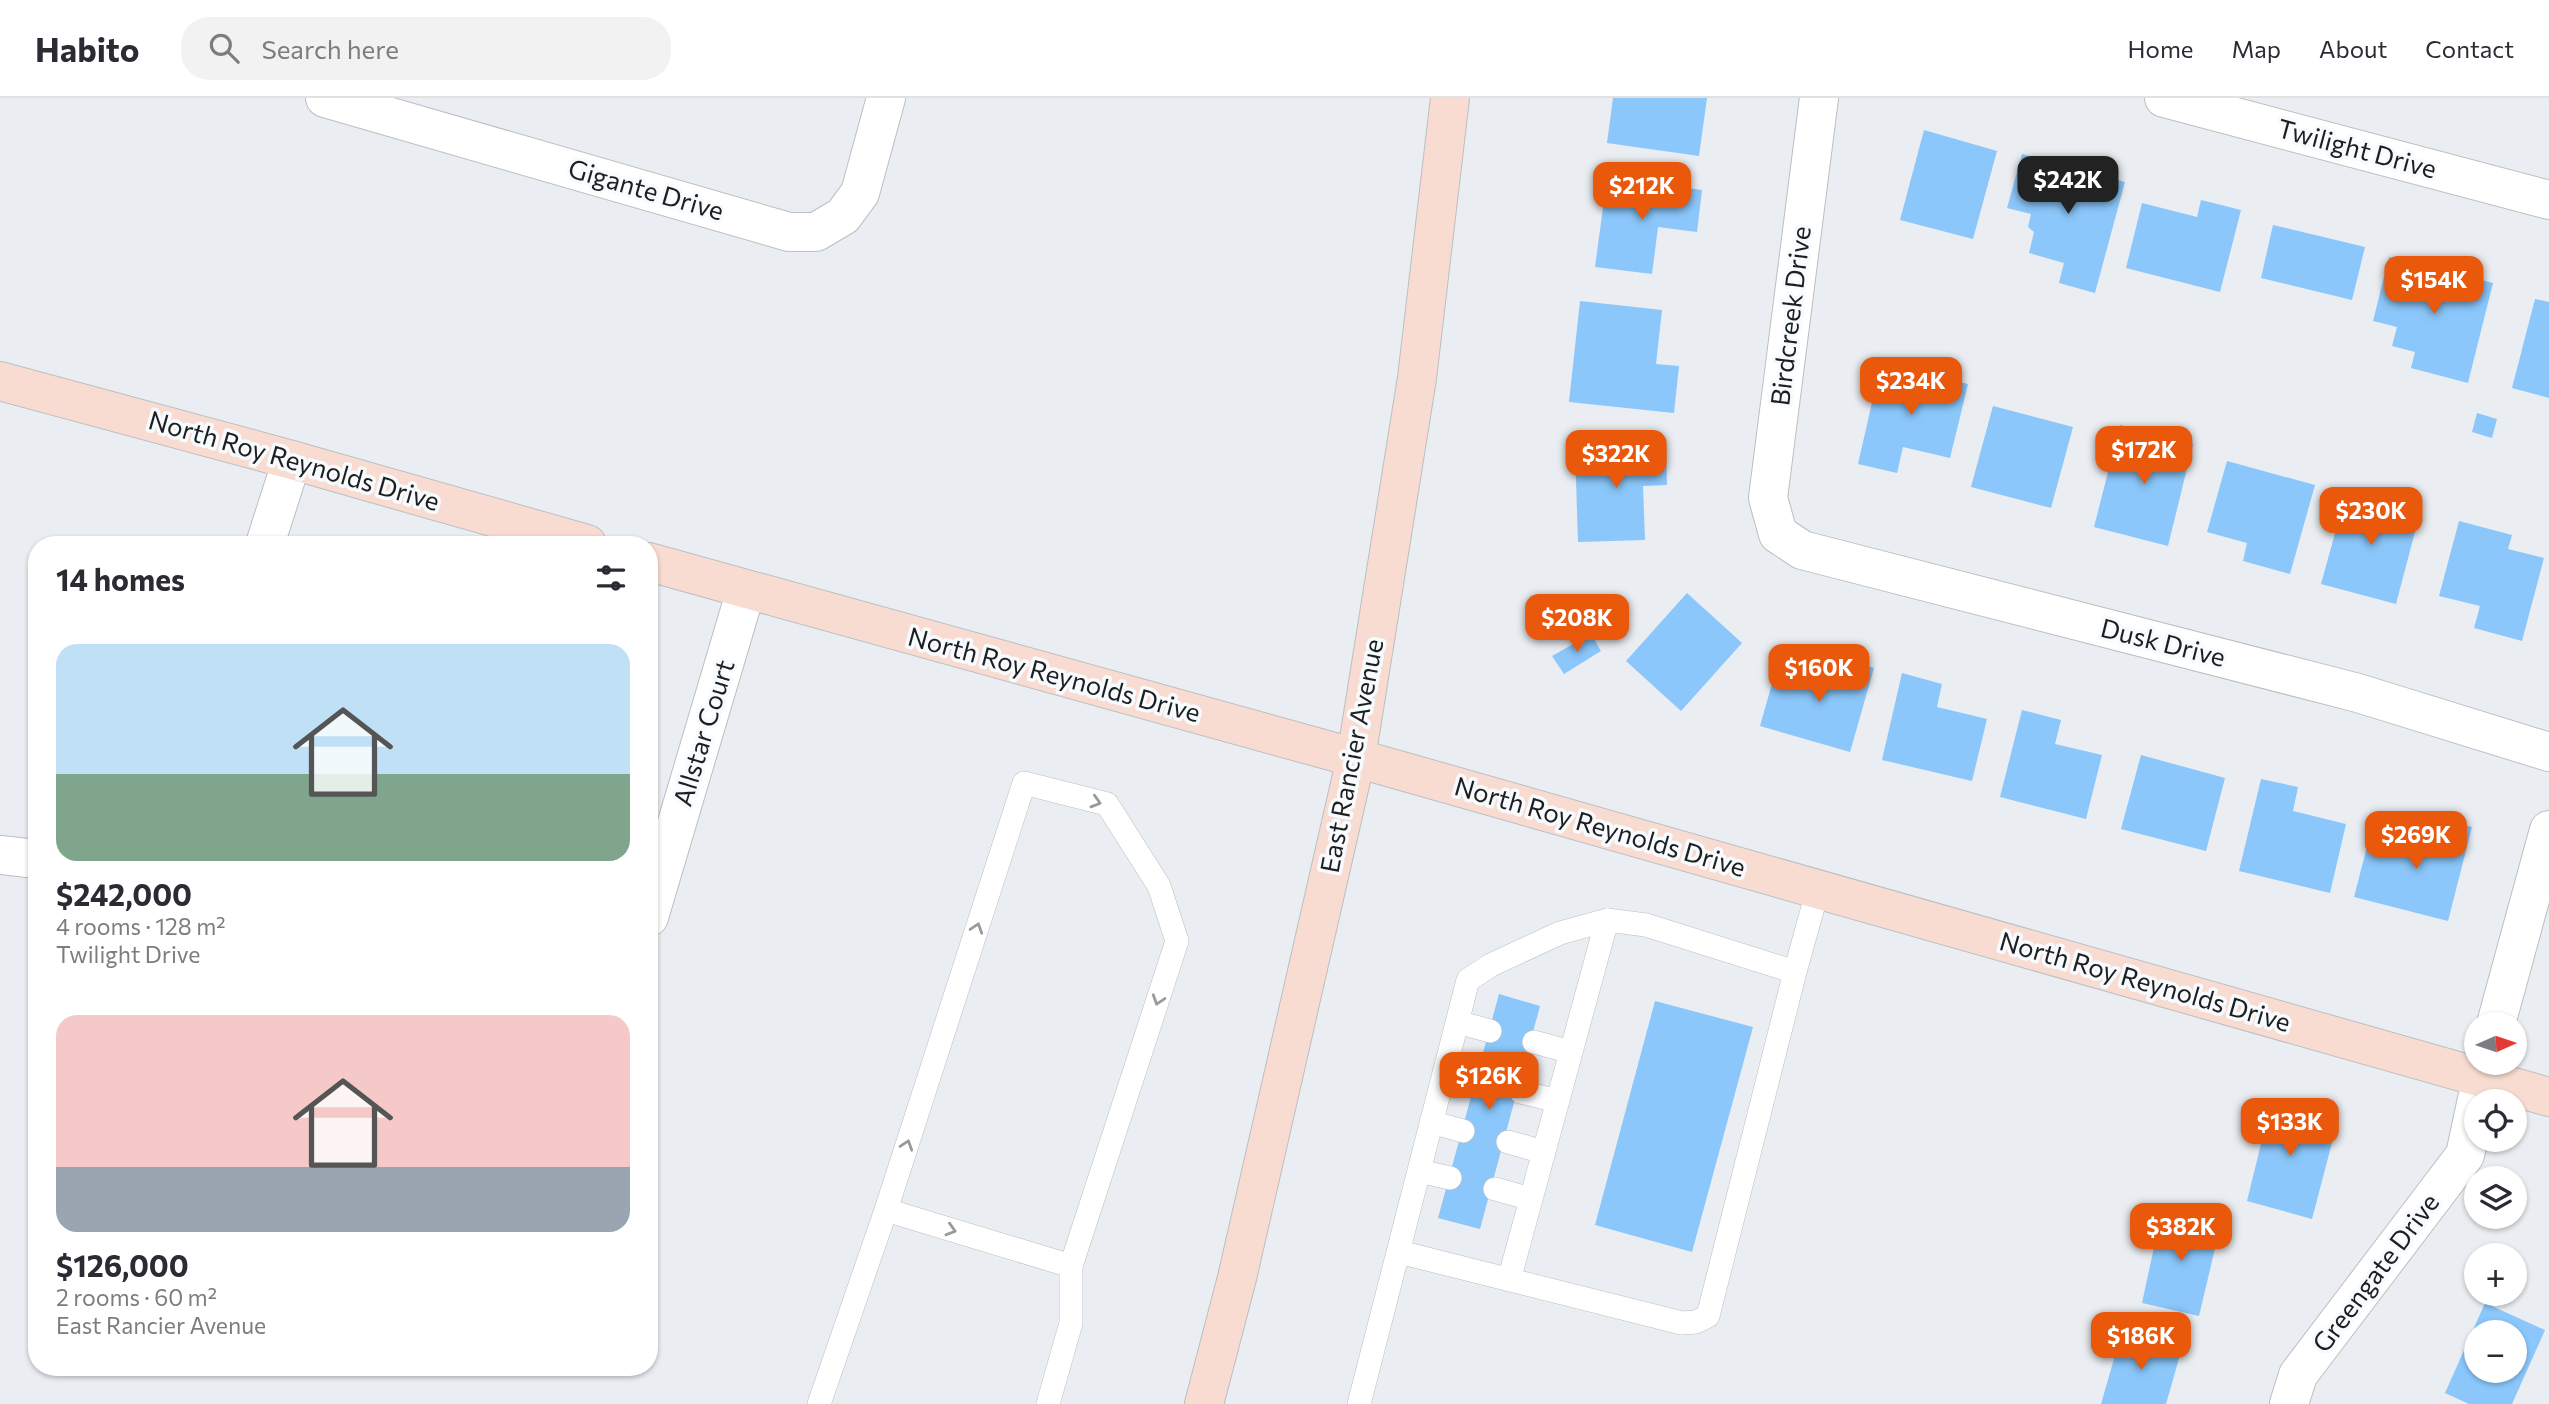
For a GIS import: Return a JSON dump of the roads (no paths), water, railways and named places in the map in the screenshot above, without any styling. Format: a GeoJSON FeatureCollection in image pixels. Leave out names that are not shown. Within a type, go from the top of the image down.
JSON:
{"type":"FeatureCollection","features":[{"type":"Feature","properties":{"kind":"street","name":"Gigante Drive"},"geometry":{"type":"LineString","coordinates":[[339,100],[789,232],[816,232],[843,216],[860,193],[886,98]]}},
{"type":"Feature","properties":{"kind":"street","name":"East Rancier Avenue"},"geometry":{"type":"LineString","coordinates":[[1204,1404],[1237,1278],[1356,758],[1417,378],[1450,98]]}},
{"type":"Feature","properties":{"kind":"street","name":"Birdcreek Drive"},"geometry":{"type":"LineString","coordinates":[[1777,534],[1768,498],[1819,98]]}},
{"type":"Feature","properties":{"kind":"street","name":"Twilight Drive"},"geometry":{"type":"LineString","coordinates":[[2164,98],[2549,200]]}},
{"type":"Feature","properties":{"kind":"street","name":"North Roy Reynolds Drive"},"geometry":{"type":"LineString","coordinates":[[0,381],[559,536]]}},
{"type":"Feature","properties":{"kind":"street"},"geometry":{"type":"LineString","coordinates":[[268,536],[292,460]]}},
{"type":"Feature","properties":{"kind":"street","name":"Dusk Drive"},"geometry":{"type":"LineString","coordinates":[[1777,534],[1802,550],[2358,693],[2549,752]]}},
{"type":"Feature","properties":{"kind":"street","name":"North Roy Reynolds Drive"},"geometry":{"type":"LineString","coordinates":[[658,565],[1356,758],[1818,890],[2464,1065]]}},
{"type":"Feature","properties":{"kind":"street","name":"Allstar Court"},"geometry":{"type":"LineString","coordinates":[[658,887],[746,590]]}},
{"type":"Feature","properties":{"kind":"street"},"geometry":{"type":"LineString","coordinates":[[2499,1012],[2549,830]]}},
{"type":"Feature","properties":{"kind":"street"},"geometry":{"type":"LineString","coordinates":[[0,855],[28,858]]}},
{"type":"Feature","properties":{"kind":"street","name":"Greengate Drive"},"geometry":{"type":"LineString","coordinates":[[2289,1404],[2298,1375],[2465,1155],[2482,1075]]}},
{"type":"Feature","properties":{"kind":"street","name":"North Roy Reynolds Drive"},"geometry":{"type":"LineString","coordinates":[[2495,1075],[2549,1097]]}},
{"type":"Feature","properties":{"kind":"lane"},"geometry":{"type":"LineString","coordinates":[[819,1404],[886,1210],[1024,783],[1107,804],[1159,886],[1177,941],[1071,1266],[1071,1323],[1048,1404]]}},
{"type":"Feature","properties":{"kind":"lane"},"geometry":{"type":"LineString","coordinates":[[1399,1252],[1682,1323],[1696,1322],[1707,1316],[1818,890]]}},
{"type":"Feature","properties":{"kind":"lane"},"geometry":{"type":"LineString","coordinates":[[1359,1404],[1468,980],[1491,965],[1560,933],[1607,920],[1646,925],[1795,972]]}},
{"type":"Feature","properties":{"kind":"lane"},"geometry":{"type":"LineString","coordinates":[[1509,1280],[1607,920]]}},
{"type":"Feature","properties":{"kind":"lane"},"geometry":{"type":"LineString","coordinates":[[1457,1022],[1490,1031]]}},
{"type":"Feature","properties":{"kind":"lane"},"geometry":{"type":"LineString","coordinates":[[1534,1042],[1571,1052]]}},
{"type":"Feature","properties":{"kind":"lane"},"geometry":{"type":"LineString","coordinates":[[1444,1073],[1476,1081]]}},
{"type":"Feature","properties":{"kind":"lane"},"geometry":{"type":"LineString","coordinates":[[1521,1092],[1558,1101]]}},
{"type":"Feature","properties":{"kind":"lane"},"geometry":{"type":"LineString","coordinates":[[1431,1122],[1463,1131]]}},
{"type":"Feature","properties":{"kind":"lane"},"geometry":{"type":"LineString","coordinates":[[1508,1142],[1544,1152]]}},
{"type":"Feature","properties":{"kind":"lane"},"geometry":{"type":"LineString","coordinates":[[1419,1171],[1450,1178]]}},
{"type":"Feature","properties":{"kind":"lane"},"geometry":{"type":"LineString","coordinates":[[1494,1189],[1531,1199]]}},
{"type":"Feature","properties":{"kind":"lane"},"geometry":{"type":"LineString","coordinates":[[886,1210],[1071,1266]]}}]}
